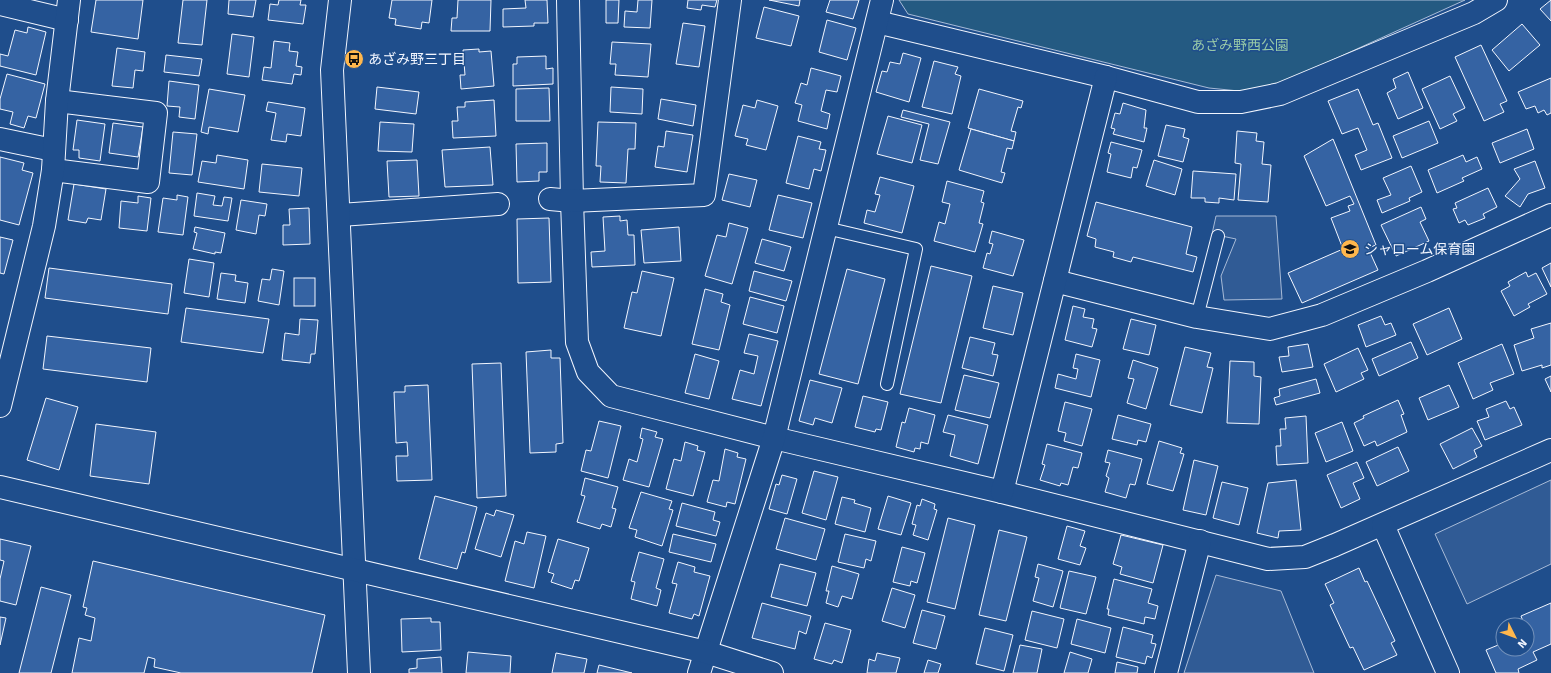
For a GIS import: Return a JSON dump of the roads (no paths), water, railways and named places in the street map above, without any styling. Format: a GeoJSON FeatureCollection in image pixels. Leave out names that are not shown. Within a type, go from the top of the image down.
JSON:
{"type":"FeatureCollection","features":[{"type":"Feature","properties":{"kind":"street"},"geometry":{"type":"LineString","coordinates":[[340,0],[332,70],[340,215],[359,673]]}},
{"type":"Feature","properties":{"kind":"street"},"geometry":{"type":"LineString","coordinates":[[568,0],[572,201],[577,342],[588,372],[612,396],[774,438],[1002,492],[1268,559],[1304,557],[1383,525],[1551,450]]}},
{"type":"Feature","properties":{"kind":"street"},"geometry":{"type":"LineString","coordinates":[[550,199],[572,201],[704,195],[730,0]]}},
{"type":"Feature","properties":{"kind":"street"},"geometry":{"type":"LineString","coordinates":[[699,673],[774,438],[882,0]]}},
{"type":"Feature","properties":{"kind":"street"},"geometry":{"type":"LineString","coordinates":[[877,22],[1106,77],[1198,102],[1240,102],[1280,94],[1474,13],[1496,0]]}},
{"type":"Feature","properties":{"kind":"street"},"geometry":{"type":"LineString","coordinates":[[0,4],[68,10],[57,101],[53,160],[35,269],[0,406]]}},
{"type":"Feature","properties":{"kind":"street"},"geometry":{"type":"LineString","coordinates":[[1002,492],[1106,77]]}},
{"type":"Feature","properties":{"kind":"street"},"geometry":{"type":"LineString","coordinates":[[0,139],[53,160],[148,182],[156,113],[57,101]]}},
{"type":"Feature","properties":{"kind":"street"},"geometry":{"type":"LineString","coordinates":[[340,215],[498,204]]}},
{"type":"Feature","properties":{"kind":"street"},"geometry":{"type":"LineString","coordinates":[[1055,281],[1197,317],[1270,329],[1322,315],[1426,271],[1551,215]]}},
{"type":"Feature","properties":{"kind":"street"},"geometry":{"type":"LineString","coordinates":[[0,487],[706,652],[772,673]]}},
{"type":"Feature","properties":{"kind":"street"},"geometry":{"type":"LineString","coordinates":[[1383,525],[1448,673]]}},
{"type":"Feature","properties":{"kind":"street"},"geometry":{"type":"LineString","coordinates":[[1166,673],[1200,541]]}},
{"type":"Feature","properties":{"kind":"lane"},"geometry":{"type":"LineString","coordinates":[[826,228],[916,249],[887,384]]}},
{"type":"Feature","properties":{"kind":"lane"},"geometry":{"type":"LineString","coordinates":[[1197,317],[1218,236]]}},
{"type":"Feature","properties":{"kind":"place","name":"あざみ野三丁目"},"geometry":{"type":"Point","coordinates":[354,59]}},
{"type":"Feature","properties":{"kind":"place","name":"シャローム保育園"},"geometry":{"type":"Point","coordinates":[1350,249]}},
{"type":"Feature","properties":{"kind":"park label","name":"あざみ野西公園"},"geometry":{"type":"Point","coordinates":[1240,45]}}]}
